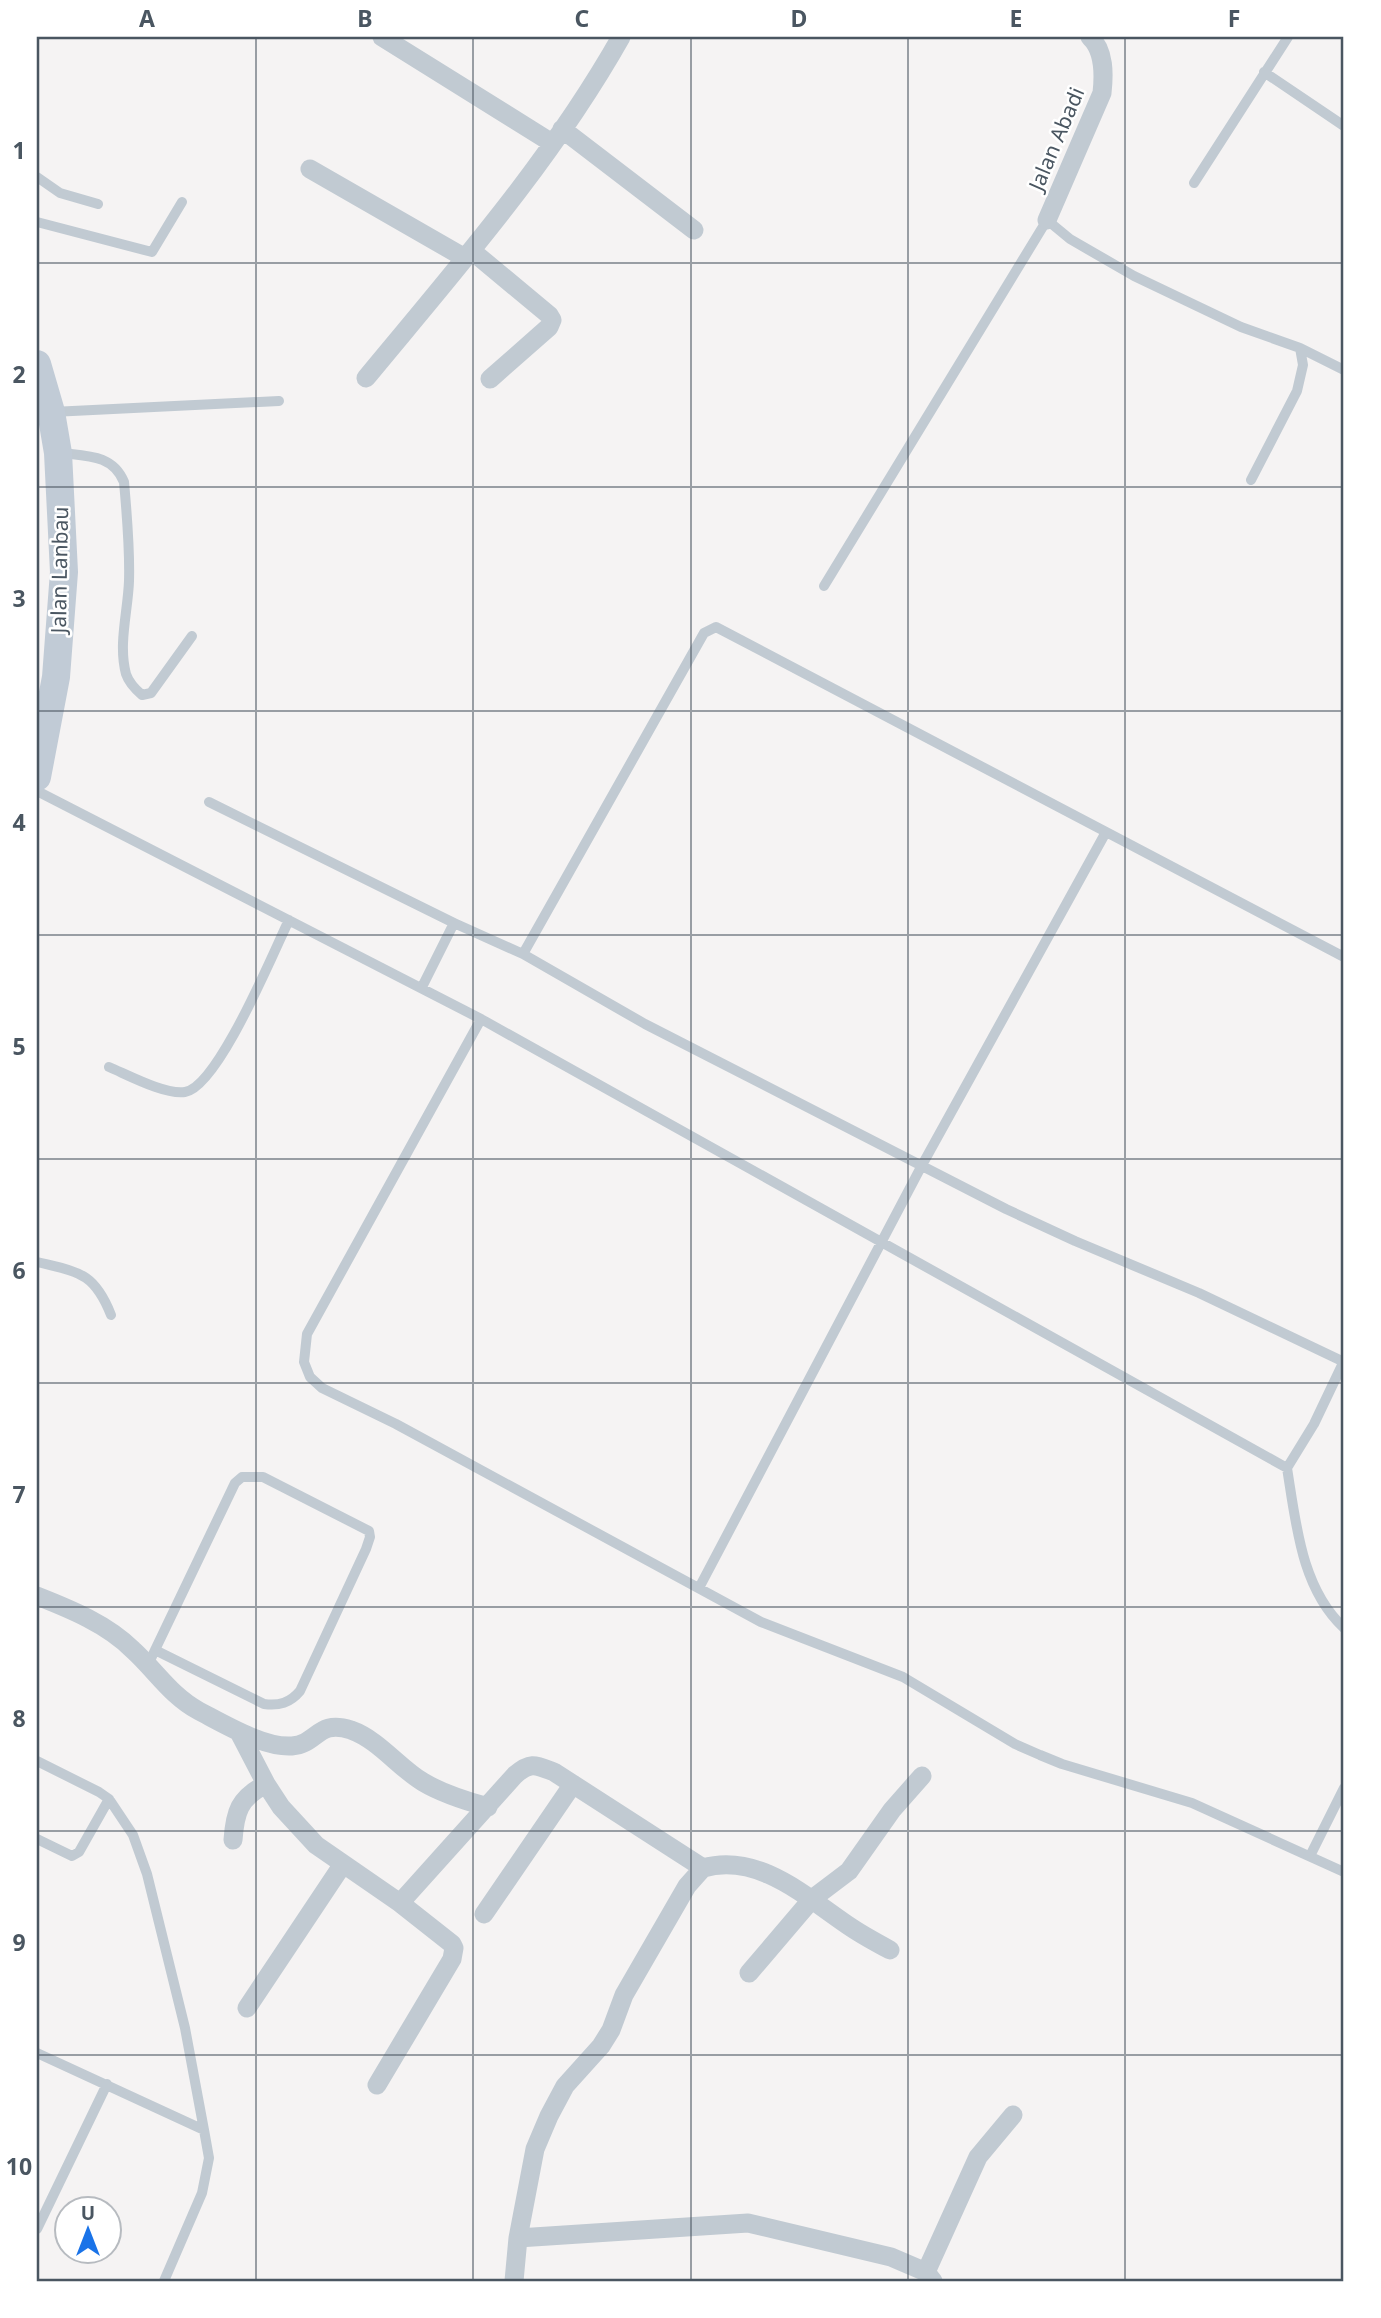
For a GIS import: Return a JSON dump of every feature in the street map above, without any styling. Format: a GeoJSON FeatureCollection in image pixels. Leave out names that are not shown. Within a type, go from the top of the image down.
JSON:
{"type":"FeatureCollection","features":[{"type":"Feature","properties":{"kind":"street"},"geometry":{"type":"LineString","coordinates":[[382,37],[557,136],[694,230]]}},
{"type":"Feature","properties":{"kind":"street"},"geometry":{"type":"LineString","coordinates":[[366,378],[468,255],[557,136],[621,37]]}},
{"type":"Feature","properties":{"kind":"street","name":"Jalan Abadi"},"geometry":{"type":"LineString","coordinates":[[1047,220],[1102,93],[1104,71],[1096,43],[1090,37]]}},
{"type":"Feature","properties":{"kind":"street"},"geometry":{"type":"LineString","coordinates":[[310,169],[468,255],[549,315],[552,320],[549,327],[490,379]]}},
{"type":"Feature","properties":{"kind":"street","name":"Jalan Lanbau"},"geometry":{"type":"LineString","coordinates":[[37,364],[51,412],[58,453],[64,572],[56,677],[37,777]]}},
{"type":"Feature","properties":{"kind":"street"},"geometry":{"type":"LineString","coordinates":[[37,1595],[96,1623],[134,1650],[151,1658],[163,1684],[196,1709],[239,1732],[280,1745],[295,1746],[323,1729],[333,1727],[349,1730],[367,1737],[423,1782],[488,1807]]}},
{"type":"Feature","properties":{"kind":"street"},"geometry":{"type":"LineString","coordinates":[[239,1732],[265,1783],[281,1807],[316,1845],[400,1903],[452,1944],[454,1954],[377,2085]]}},
{"type":"Feature","properties":{"kind":"street"},"geometry":{"type":"LineString","coordinates":[[400,1903],[524,1767],[533,1765],[573,1784],[703,1868],[732,1865],[762,1871],[813,1899],[890,1950]]}},
{"type":"Feature","properties":{"kind":"street"},"geometry":{"type":"LineString","coordinates":[[749,1973],[813,1899],[849,1871],[892,1810],[922,1776]]}},
{"type":"Feature","properties":{"kind":"street"},"geometry":{"type":"LineString","coordinates":[[233,1840],[234,1818],[239,1805],[265,1783]]}},
{"type":"Feature","properties":{"kind":"street"},"geometry":{"type":"LineString","coordinates":[[484,1914],[573,1784]]}},
{"type":"Feature","properties":{"kind":"street"},"geometry":{"type":"LineString","coordinates":[[247,2008],[343,1864]]}},
{"type":"Feature","properties":{"kind":"street"},"geometry":{"type":"LineString","coordinates":[[514,2281],[518,2238],[535,2149],[549,2116],[565,2085],[601,2046],[611,2030],[624,1995],[687,1886],[703,1868]]}},
{"type":"Feature","properties":{"kind":"street"},"geometry":{"type":"LineString","coordinates":[[518,2238],[748,2222],[891,2257],[929,2277],[978,2157],[1013,2115]]}},
{"type":"Feature","properties":{"kind":"lane"},"geometry":{"type":"LineString","coordinates":[[1194,183],[1288,37]]}},
{"type":"Feature","properties":{"kind":"lane"},"geometry":{"type":"LineString","coordinates":[[1264,72],[1344,126]]}},
{"type":"Feature","properties":{"kind":"lane"},"geometry":{"type":"LineString","coordinates":[[37,177],[60,193],[98,204]]}},
{"type":"Feature","properties":{"kind":"lane"},"geometry":{"type":"LineString","coordinates":[[37,222],[152,252],[182,202]]}},
{"type":"Feature","properties":{"kind":"lane"},"geometry":{"type":"LineString","coordinates":[[824,586],[1047,220],[1070,239],[1134,276],[1241,327],[1300,348],[1344,370]]}},
{"type":"Feature","properties":{"kind":"lane"},"geometry":{"type":"LineString","coordinates":[[1251,480],[1297,390],[1303,365],[1300,348]]}},
{"type":"Feature","properties":{"kind":"lane"},"geometry":{"type":"LineString","coordinates":[[51,412],[279,401]]}},
{"type":"Feature","properties":{"kind":"lane"},"geometry":{"type":"LineString","coordinates":[[58,453],[111,463],[119,469],[124,482],[130,576],[123,641],[127,676],[134,688],[142,695],[151,693],[192,636]]}},
{"type":"Feature","properties":{"kind":"lane"},"geometry":{"type":"LineString","coordinates":[[523,954],[704,633],[711,628],[719,628],[1344,957]]}},
{"type":"Feature","properties":{"kind":"lane"},"geometry":{"type":"LineString","coordinates":[[37,791],[422,987],[1287,1468]]}},
{"type":"Feature","properties":{"kind":"lane"},"geometry":{"type":"LineString","coordinates":[[209,802],[454,923],[523,954],[645,1024],[921,1167],[1063,1236],[1199,1293],[1344,1362],[1314,1424],[1287,1468],[1303,1553],[1313,1584],[1335,1620],[1344,1628]]}},
{"type":"Feature","properties":{"kind":"lane"},"geometry":{"type":"LineString","coordinates":[[699,1588],[921,1167],[1106,832]]}},
{"type":"Feature","properties":{"kind":"lane"},"geometry":{"type":"LineString","coordinates":[[108,1067],[175,1093],[188,1092],[199,1086],[234,1034],[289,920]]}},
{"type":"Feature","properties":{"kind":"lane"},"geometry":{"type":"LineString","coordinates":[[422,987],[454,923]]}},
{"type":"Feature","properties":{"kind":"lane"},"geometry":{"type":"LineString","coordinates":[[481,1019],[307,1334],[304,1362],[310,1377],[323,1388],[396,1424],[761,1622],[903,1677],[1027,1749],[1062,1764],[1192,1803],[1344,1872]]}},
{"type":"Feature","properties":{"kind":"lane"},"geometry":{"type":"LineString","coordinates":[[37,1262],[85,1276],[99,1288],[111,1315]]}},
{"type":"Feature","properties":{"kind":"lane"},"geometry":{"type":"LineString","coordinates":[[262,1477],[369,1531],[366,1549],[300,1691],[294,1698],[282,1704],[264,1704],[151,1658],[235,1483],[242,1478],[262,1477]]}},
{"type":"Feature","properties":{"kind":"lane"},"geometry":{"type":"LineString","coordinates":[[37,1761],[99,1792],[109,1800],[133,1835],[147,1874],[185,2028],[209,2158],[202,2193],[164,2281]]}},
{"type":"Feature","properties":{"kind":"lane"},"geometry":{"type":"LineString","coordinates":[[1310,1856],[1344,1787]]}},
{"type":"Feature","properties":{"kind":"lane"},"geometry":{"type":"LineString","coordinates":[[37,1839],[72,1856],[79,1852],[109,1800]]}},
{"type":"Feature","properties":{"kind":"lane"},"geometry":{"type":"LineString","coordinates":[[37,2053],[204,2130]]}},
{"type":"Feature","properties":{"kind":"lane"},"geometry":{"type":"LineString","coordinates":[[37,2229],[107,2084]]}}]}
